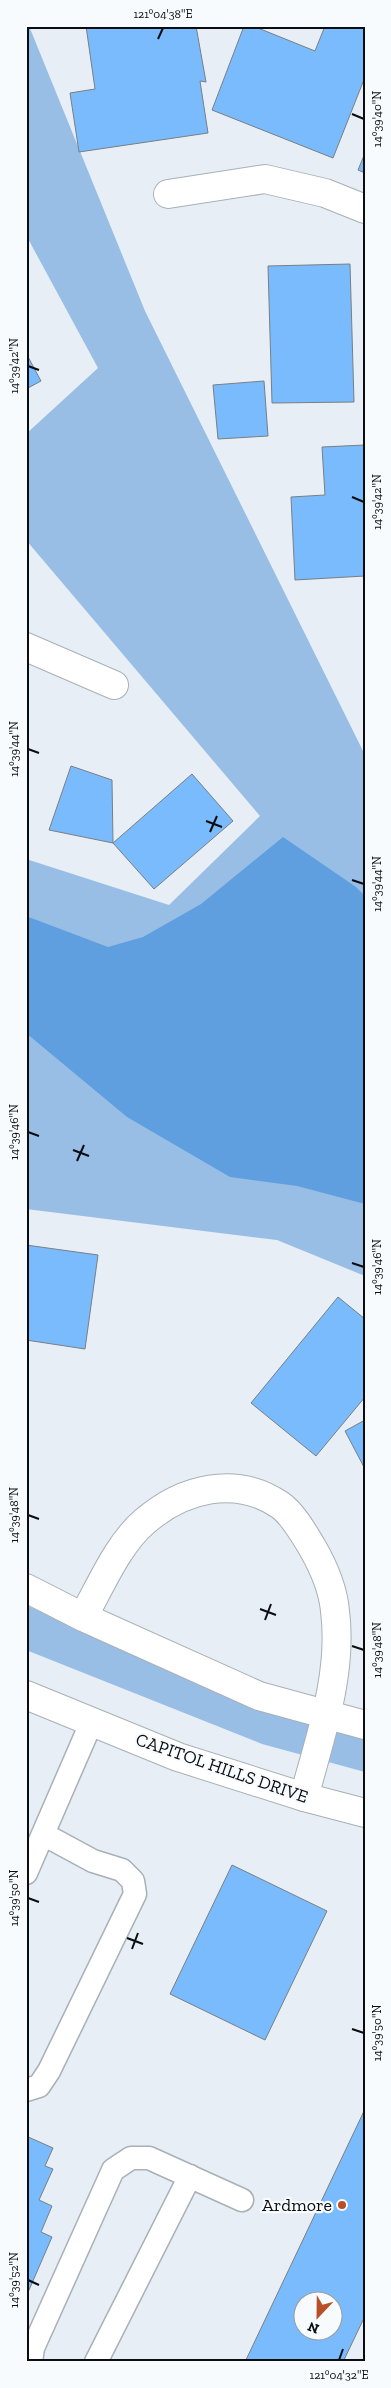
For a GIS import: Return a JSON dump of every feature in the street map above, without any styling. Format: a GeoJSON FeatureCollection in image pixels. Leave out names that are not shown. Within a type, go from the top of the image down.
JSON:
{"type":"FeatureCollection","features":[{"type":"Feature","properties":{"kind":"street"},"geometry":{"type":"LineString","coordinates":[[168,194],[266,179],[325,193],[365,209]]}},
{"type":"Feature","properties":{"kind":"street"},"geometry":{"type":"LineString","coordinates":[[26,647],[114,685]]}},
{"type":"Feature","properties":{"kind":"street"},"geometry":{"type":"LineString","coordinates":[[82,1616],[128,1539],[144,1522],[170,1504],[200,1492],[232,1486],[252,1490],[282,1506],[305,1535],[324,1567],[335,1610],[336,1663],[326,1715],[304,1797]]}},
{"type":"Feature","properties":{"kind":"street"},"geometry":{"type":"LineString","coordinates":[[26,1588],[82,1616],[259,1696],[365,1725]]}},
{"type":"Feature","properties":{"kind":"street","name":"CAPITOL HILLS DRIVE"},"geometry":{"type":"LineString","coordinates":[[26,1695],[178,1757],[304,1797],[365,1813]]}},
{"type":"Feature","properties":{"kind":"lane"},"geometry":{"type":"LineString","coordinates":[[26,1874],[92,1721]]}},
{"type":"Feature","properties":{"kind":"lane"},"geometry":{"type":"LineString","coordinates":[[26,2090],[39,2086],[49,2071],[135,1894],[133,1881],[122,1870],[93,1861],[43,1834]]}},
{"type":"Feature","properties":{"kind":"lane"},"geometry":{"type":"LineString","coordinates":[[31,2362],[33,2348],[113,2170],[132,2158],[149,2158],[242,2200]]}},
{"type":"Feature","properties":{"kind":"lane"},"geometry":{"type":"LineString","coordinates":[[96,2362],[190,2176]]}},
{"type":"Feature","properties":{"kind":"shaded area"},"geometry":{"type":"Polygon","coordinates":[[[26,26],[29,26],[145,311],[365,755],[365,1276],[277,1240],[26,1209],[26,859],[169,905],[260,816],[26,540],[26,434],[98,368],[26,235],[26,26]]]}},
{"type":"Feature","properties":{"kind":"shaded area"},"geometry":{"type":"Polygon","coordinates":[[[283,837],[356,887],[365,896],[365,1204],[297,1186],[230,1177],[127,1117],[26,1033],[26,916],[108,947],[143,937],[201,904],[283,837]]]}},
{"type":"Feature","properties":{"kind":"shaded area"},"geometry":{"type":"Polygon","coordinates":[[[26,1605],[209,1688],[365,1733],[365,1772],[262,1744],[26,1650],[26,1605]]]}},
{"type":"Feature","properties":{"kind":"building"},"geometry":{"type":"Polygon","coordinates":[[[86,26],[196,26],[206,82],[200,81],[208,133],[79,152],[70,93],[95,89],[86,26]]]}},
{"type":"Feature","properties":{"kind":"building"},"geometry":{"type":"Polygon","coordinates":[[[244,26],[253,26],[315,51],[325,26],[365,26],[365,77],[333,158],[212,110],[244,26]]]}},
{"type":"Feature","properties":{"kind":"building"},"geometry":{"type":"Polygon","coordinates":[[[365,153],[365,173],[358,170],[365,153]]]}},
{"type":"Feature","properties":{"kind":"building"},"geometry":{"type":"Polygon","coordinates":[[[350,264],[354,402],[272,403],[268,266],[350,264]]]}},
{"type":"Feature","properties":{"kind":"building"},"geometry":{"type":"Polygon","coordinates":[[[26,353],[41,381],[26,389],[26,353]]]}},
{"type":"Feature","properties":{"kind":"building"},"geometry":{"type":"Polygon","coordinates":[[[264,381],[268,436],[218,439],[213,385],[264,381]]]}},
{"type":"Feature","properties":{"kind":"building"},"geometry":{"type":"Polygon","coordinates":[[[365,445],[365,576],[295,580],[291,497],[325,495],[322,447],[365,445]]]}},
{"type":"Feature","properties":{"kind":"building"},"geometry":{"type":"Polygon","coordinates":[[[71,766],[112,780],[113,843],[49,830],[71,766]]]}},
{"type":"Feature","properties":{"kind":"building"},"geometry":{"type":"Polygon","coordinates":[[[192,774],[233,821],[154,889],[113,843],[192,774]]]}},
{"type":"Feature","properties":{"kind":"building"},"geometry":{"type":"Polygon","coordinates":[[[26,1245],[98,1255],[85,1349],[26,1340],[26,1245]]]}},
{"type":"Feature","properties":{"kind":"building"},"geometry":{"type":"Polygon","coordinates":[[[338,1297],[365,1319],[365,1397],[316,1456],[251,1403],[338,1297]]]}},
{"type":"Feature","properties":{"kind":"building"},"geometry":{"type":"Polygon","coordinates":[[[365,1420],[365,1469],[345,1431],[365,1420]]]}},
{"type":"Feature","properties":{"kind":"building"},"geometry":{"type":"Polygon","coordinates":[[[232,1865],[327,1911],[265,2040],[170,1994],[232,1865]]]}},
{"type":"Feature","properties":{"kind":"building","name":"Ardmore"},"geometry":{"type":"Polygon","coordinates":[[[365,2109],[365,2316],[343,2362],[245,2362],[365,2109]]]}},
{"type":"Feature","properties":{"kind":"building"},"geometry":{"type":"Polygon","coordinates":[[[26,2136],[53,2148],[45,2166],[53,2169],[39,2200],[52,2206],[41,2232],[52,2237],[26,2297],[26,2136]]]}},
{"type":"Feature","properties":{"kind":"place","name":"Ardmore"},"geometry":{"type":"Point","coordinates":[342,2205]}}]}
